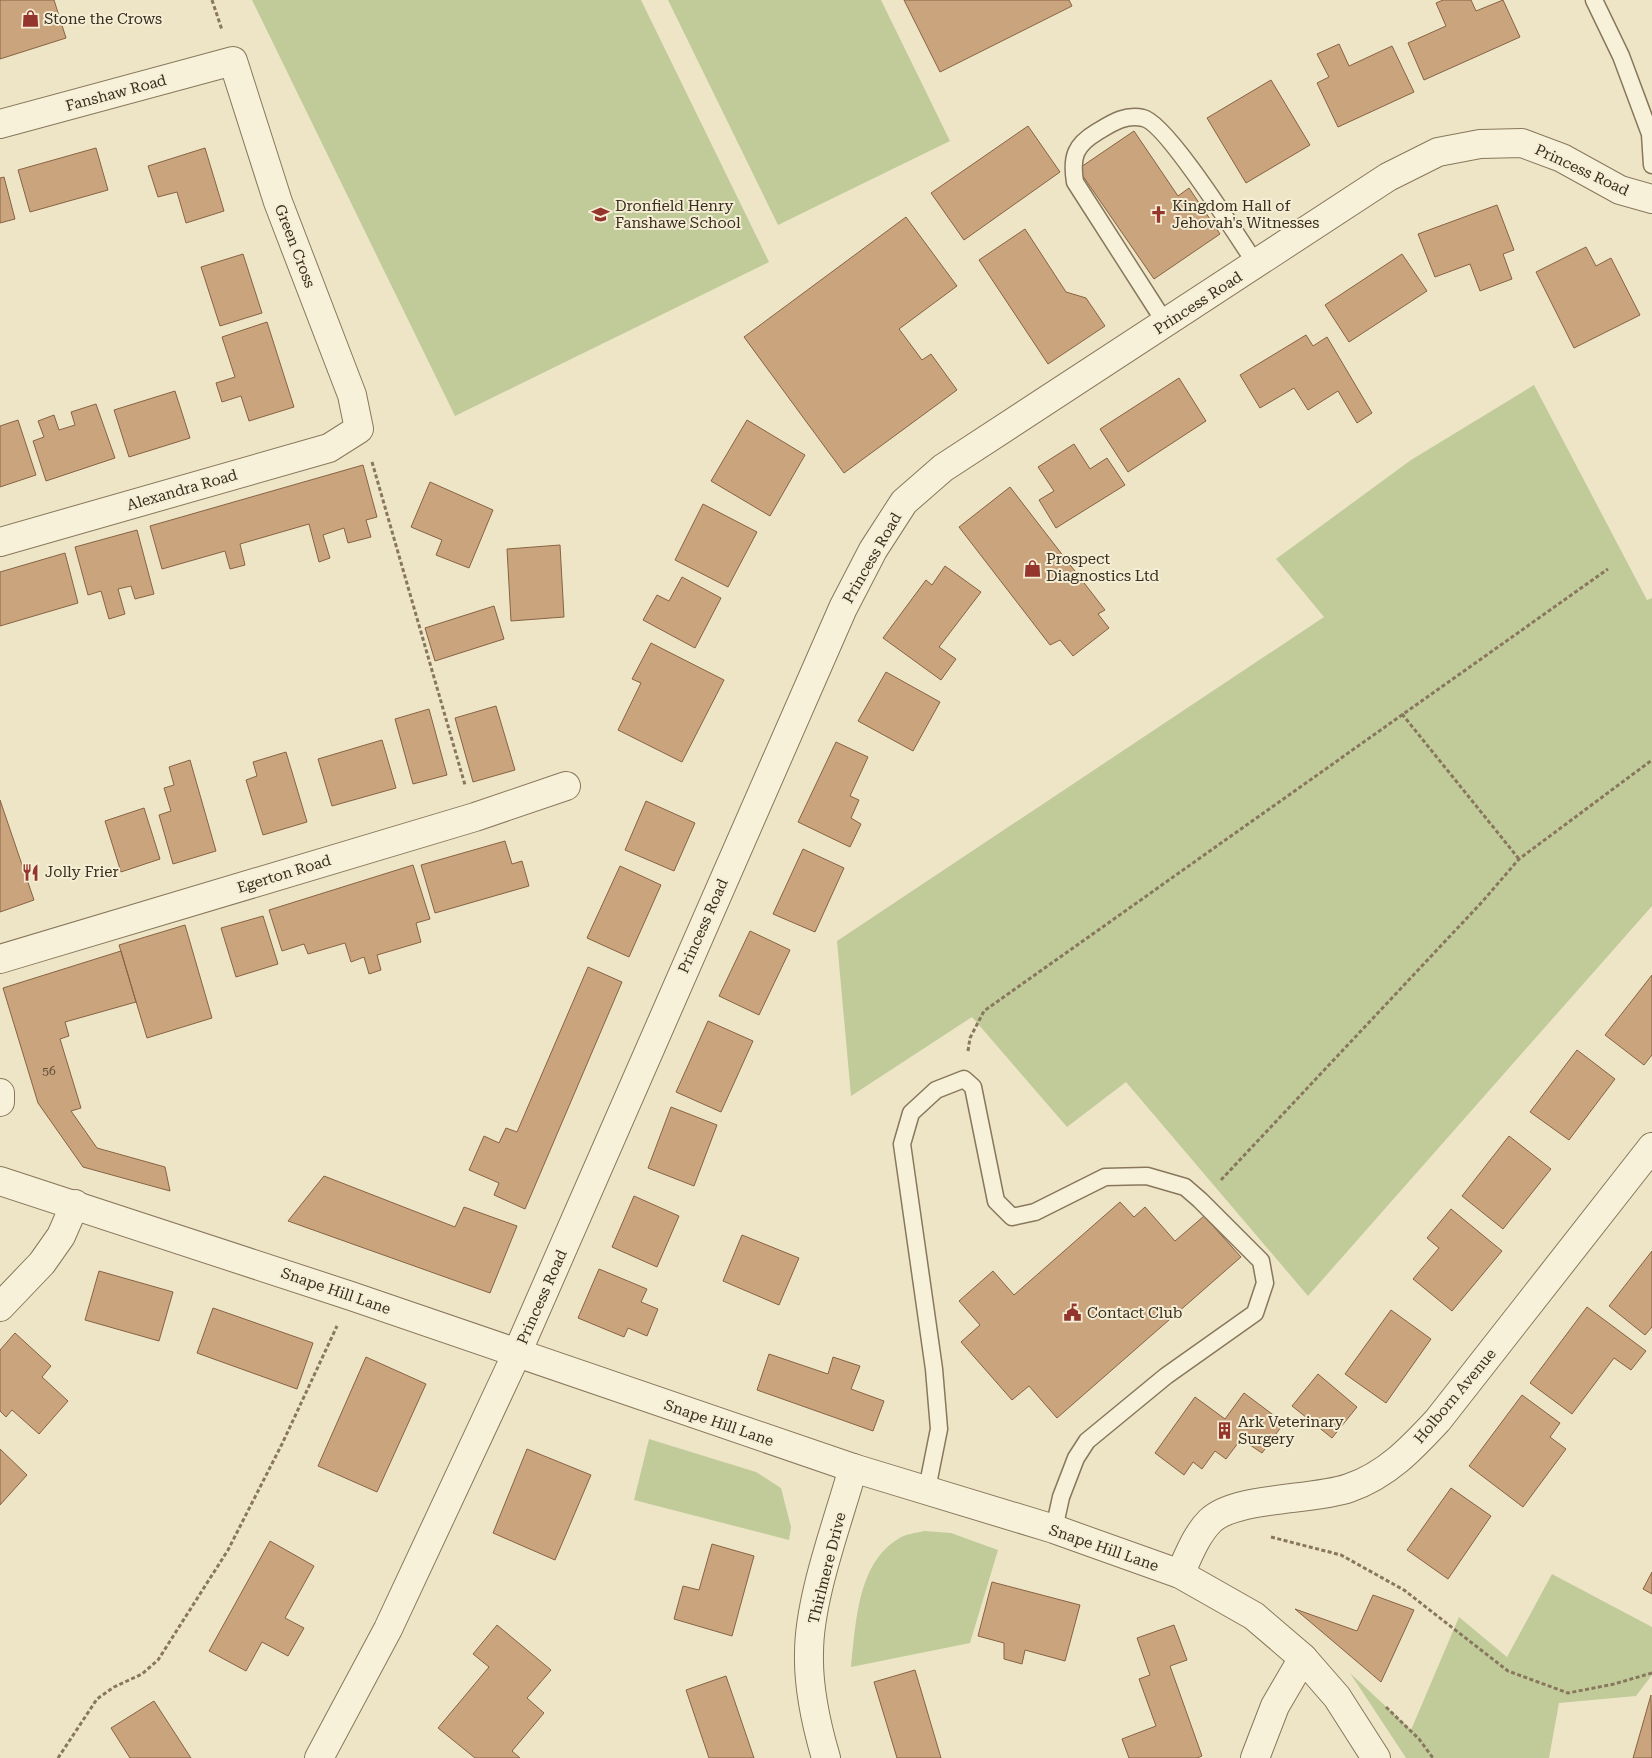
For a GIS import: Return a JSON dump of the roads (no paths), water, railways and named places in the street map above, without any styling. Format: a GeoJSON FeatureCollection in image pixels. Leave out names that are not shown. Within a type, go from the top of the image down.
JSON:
{"type":"FeatureCollection","features":[{"type":"Feature","properties":{"kind":"street","name":"Fanshaw Road"},"geometry":{"type":"LineString","coordinates":[[0,124],[233,61]]}},
{"type":"Feature","properties":{"kind":"street","name":"Green Cross"},"geometry":{"type":"LineString","coordinates":[[233,61],[278,202],[352,395],[358,429]]}},
{"type":"Feature","properties":{"kind":"street","name":"Princess Road"},"geometry":{"type":"LineString","coordinates":[[319,1758],[388,1629],[518,1353],[792,721],[843,608],[873,550],[904,502],[943,468],[1166,324],[1388,177],[1438,152],[1480,144],[1522,144],[1562,158],[1620,190],[1652,199]]}},
{"type":"Feature","properties":{"kind":"street","name":"Alexandra Road"},"geometry":{"type":"LineString","coordinates":[[0,542],[329,448],[358,429]]}},
{"type":"Feature","properties":{"kind":"street","name":"Egerton Road"},"geometry":{"type":"LineString","coordinates":[[0,959],[475,817],[566,786]]}},
{"type":"Feature","properties":{"kind":"street"},"geometry":{"type":"LineString","coordinates":[[0,1093],[0,1102]]}},
{"type":"Feature","properties":{"kind":"street","name":"Holborn Avenue"},"geometry":{"type":"LineString","coordinates":[[1180,1574],[1195,1543],[1210,1521],[1231,1508],[1348,1488],[1381,1474],[1410,1450],[1438,1420],[1652,1147]]}},
{"type":"Feature","properties":{"kind":"street","name":"Snape Hill Lane"},"geometry":{"type":"LineString","coordinates":[[0,1181],[351,1296],[853,1468],[927,1489],[1054,1530],[1180,1574],[1254,1616],[1304,1658],[1336,1696],[1376,1758]]}},
{"type":"Feature","properties":{"kind":"street"},"geometry":{"type":"LineString","coordinates":[[0,1307],[42,1263],[61,1236],[74,1204]]}},
{"type":"Feature","properties":{"kind":"street","name":"Thirlmere Drive"},"geometry":{"type":"LineString","coordinates":[[826,1758],[811,1701],[809,1652],[816,1599],[853,1468]]}},
{"type":"Feature","properties":{"kind":"street"},"geometry":{"type":"LineString","coordinates":[[1255,1758],[1276,1706],[1304,1658]]}},
{"type":"Feature","properties":{"kind":"lane"},"geometry":{"type":"LineString","coordinates":[[1594,0],[1621,56],[1650,134],[1652,165]]}},
{"type":"Feature","properties":{"kind":"lane"},"geometry":{"type":"LineString","coordinates":[[1166,324],[1075,182],[1072,162],[1084,140],[1122,118],[1145,118],[1168,137],[1256,264]]}},
{"type":"Feature","properties":{"kind":"lane"},"geometry":{"type":"LineString","coordinates":[[927,1489],[939,1429],[937,1399],[902,1144],[910,1113],[936,1090],[964,1079],[973,1087],[996,1201],[1012,1217],[1035,1212],[1105,1176],[1147,1176],[1186,1187],[1261,1261],[1265,1283],[1255,1313],[1166,1376],[1087,1441],[1076,1458],[1061,1497],[1054,1530]]}},
{"type":"Feature","properties":{"kind":"place","name":"Stone the Crows"},"geometry":{"type":"Point","coordinates":[30,19]}},
{"type":"Feature","properties":{"kind":"place","name":"Dronfield Henry Fanshawe School"},"geometry":{"type":"Point","coordinates":[601,215]}},
{"type":"Feature","properties":{"kind":"place","name":"Kingdom Hall of Jehovah's Witnesses"},"geometry":{"type":"Point","coordinates":[1158,215]}},
{"type":"Feature","properties":{"kind":"place","name":"Prospect Diagnostics Ltd"},"geometry":{"type":"Point","coordinates":[1032,568]}},
{"type":"Feature","properties":{"kind":"place","name":"Jolly Frier"},"geometry":{"type":"Point","coordinates":[31,872]}},
{"type":"Feature","properties":{"kind":"place","name":"Contact Club"},"geometry":{"type":"Point","coordinates":[1073,1313]}},
{"type":"Feature","properties":{"kind":"place","name":"Ark Veterinary Surgery"},"geometry":{"type":"Point","coordinates":[1224,1431]}}]}
